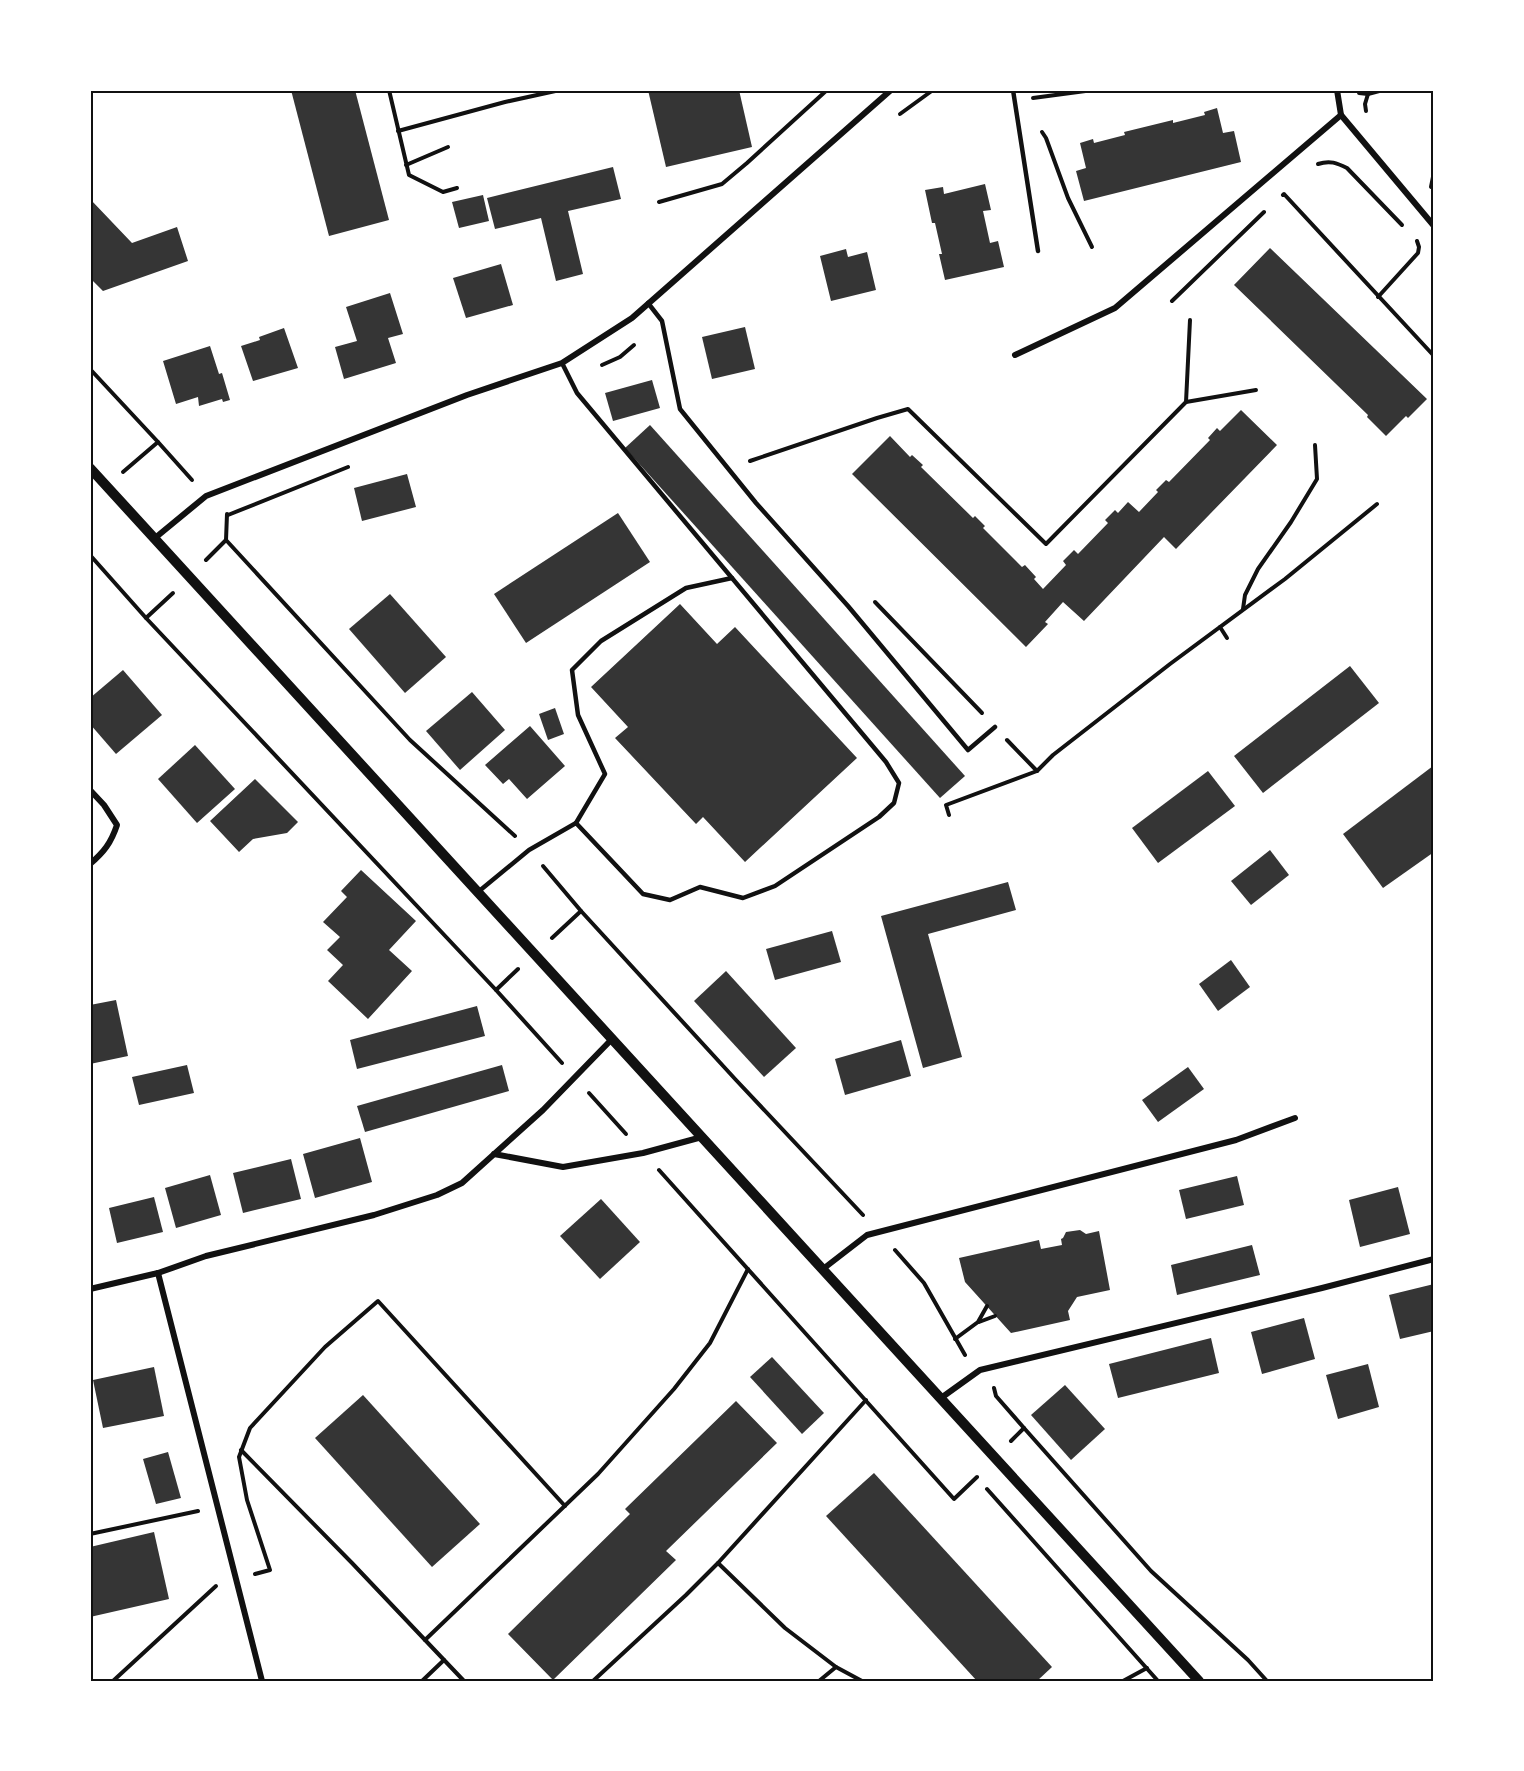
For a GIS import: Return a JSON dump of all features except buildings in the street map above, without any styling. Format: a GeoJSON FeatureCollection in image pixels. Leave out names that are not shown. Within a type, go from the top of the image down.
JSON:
{"type":"FeatureCollection","features":[{"type":"Feature","properties":{"kind":"street"},"geometry":{"type":"LineString","coordinates":[[154,538],[206,496],[467,395],[562,363],[632,318],[891,90]]}},
{"type":"Feature","properties":{"kind":"street"},"geometry":{"type":"LineString","coordinates":[[1337,90],[1341,115],[1434,226]]}},
{"type":"Feature","properties":{"kind":"street"},"geometry":{"type":"LineString","coordinates":[[1016,355],[1115,308],[1341,115]]}},
{"type":"Feature","properties":{"kind":"street"},"geometry":{"type":"LineString","coordinates":[[90,468],[1200,1681]]}},
{"type":"Feature","properties":{"kind":"street"},"geometry":{"type":"LineString","coordinates":[[90,789],[117,825],[112,840],[101,855],[90,864]]}},
{"type":"Feature","properties":{"kind":"street"},"geometry":{"type":"LineString","coordinates":[[90,1289],[158,1273],[206,1256],[374,1215],[437,1195],[462,1183],[495,1154],[543,1110],[612,1039]]}},
{"type":"Feature","properties":{"kind":"street"},"geometry":{"type":"LineString","coordinates":[[823,1269],[867,1235],[1236,1140],[1295,1118]]}},
{"type":"Feature","properties":{"kind":"street"},"geometry":{"type":"LineString","coordinates":[[495,1154],[562,1167],[643,1153],[702,1137]]}},
{"type":"Feature","properties":{"kind":"street"},"geometry":{"type":"LineString","coordinates":[[941,1398],[980,1370],[1434,1259]]}},
{"type":"Feature","properties":{"kind":"street"},"geometry":{"type":"LineString","coordinates":[[158,1273],[262,1681]]}},
{"type":"Feature","properties":{"kind":"lane"},"geometry":{"type":"LineString","coordinates":[[1013,90],[1038,251]]}},
{"type":"Feature","properties":{"kind":"lane"},"geometry":{"type":"LineString","coordinates":[[648,303],[662,321],[680,409],[749,494],[848,606],[968,750],[995,727]]}},
{"type":"Feature","properties":{"kind":"lane"},"geometry":{"type":"LineString","coordinates":[[562,363],[577,393],[886,762],[899,783],[894,804],[879,818],[775,886],[743,898],[700,887],[670,900],[643,894],[576,823]]}},
{"type":"Feature","properties":{"kind":"lane"},"geometry":{"type":"LineString","coordinates":[[478,892],[530,850],[576,823],[605,774],[578,715],[572,670],[602,641],[686,588],[732,578]]}},
{"type":"Feature","properties":{"kind":"path"},"geometry":{"type":"LineString","coordinates":[[389,90],[408,175],[443,192],[457,188]]}},
{"type":"Feature","properties":{"kind":"path"},"geometry":{"type":"LineString","coordinates":[[398,131],[505,102],[560,90]]}},
{"type":"Feature","properties":{"kind":"path"},"geometry":{"type":"LineString","coordinates":[[659,202],[722,184],[827,90]]}},
{"type":"Feature","properties":{"kind":"path"},"geometry":{"type":"LineString","coordinates":[[1014,101],[1093,90]]}},
{"type":"Feature","properties":{"kind":"path"},"geometry":{"type":"LineString","coordinates":[[1368,94],[1383,90]]}},
{"type":"Feature","properties":{"kind":"path"},"geometry":{"type":"LineString","coordinates":[[1014,101],[1046,138],[1068,198],[1092,247]]}},
{"type":"Feature","properties":{"kind":"path"},"geometry":{"type":"LineString","coordinates":[[406,165],[448,147]]}},
{"type":"Feature","properties":{"kind":"path"},"geometry":{"type":"LineString","coordinates":[[1316,165],[1328,161],[1347,168],[1417,241],[1418,253],[1378,297]]}},
{"type":"Feature","properties":{"kind":"path"},"geometry":{"type":"LineString","coordinates":[[1431,188],[1434,172]]}},
{"type":"Feature","properties":{"kind":"path"},"geometry":{"type":"LineString","coordinates":[[1277,200],[1284,194],[1434,356]]}},
{"type":"Feature","properties":{"kind":"path"},"geometry":{"type":"LineString","coordinates":[[1172,301],[1270,207]]}},
{"type":"Feature","properties":{"kind":"path"},"geometry":{"type":"LineString","coordinates":[[1186,402],[1190,320]]}},
{"type":"Feature","properties":{"kind":"path"},"geometry":{"type":"LineString","coordinates":[[90,369],[158,442],[107,486]]}},
{"type":"Feature","properties":{"kind":"path"},"geometry":{"type":"LineString","coordinates":[[746,463],[877,417],[908,409],[1046,544],[1186,402],[1256,390]]}},
{"type":"Feature","properties":{"kind":"path"},"geometry":{"type":"LineString","coordinates":[[1243,610],[1245,595],[1258,569],[1291,522],[1317,479],[1315,445]]}},
{"type":"Feature","properties":{"kind":"path"},"geometry":{"type":"LineString","coordinates":[[949,815],[946,805],[1037,771],[1053,755],[1285,579],[1377,504]]}},
{"type":"Feature","properties":{"kind":"path"},"geometry":{"type":"LineString","coordinates":[[146,618],[226,540],[410,740],[530,850],[581,911],[879,1232],[924,1283],[963,1353],[980,1370],[994,1389],[996,1396],[1151,1571],[1248,1660],[1267,1681]]}},
{"type":"Feature","properties":{"kind":"path"},"geometry":{"type":"LineString","coordinates":[[90,555],[146,618],[496,990],[954,1499],[1024,1428]]}},
{"type":"Feature","properties":{"kind":"path"},"geometry":{"type":"LineString","coordinates":[[874,601],[1037,771]]}},
{"type":"Feature","properties":{"kind":"path"},"geometry":{"type":"LineString","coordinates":[[1220,627],[1227,638]]}},
{"type":"Feature","properties":{"kind":"path"},"geometry":{"type":"LineString","coordinates":[[496,990],[581,911]]}},
{"type":"Feature","properties":{"kind":"path"},"geometry":{"type":"LineString","coordinates":[[425,1640],[598,1474],[674,1389],[710,1343],[748,1269]]}},
{"type":"Feature","properties":{"kind":"path"},"geometry":{"type":"LineString","coordinates":[[270,1570],[247,1500],[239,1458],[241,1450],[250,1428],[325,1347],[378,1300],[565,1506]]}},
{"type":"Feature","properties":{"kind":"path"},"geometry":{"type":"LineString","coordinates":[[978,1322],[987,1306]]}},
{"type":"Feature","properties":{"kind":"path"},"geometry":{"type":"LineString","coordinates":[[955,1339],[978,1322],[995,1316]]}},
{"type":"Feature","properties":{"kind":"path"},"geometry":{"type":"LineString","coordinates":[[593,1681],[718,1563],[866,1400]]}},
{"type":"Feature","properties":{"kind":"path"},"geometry":{"type":"LineString","coordinates":[[241,1450],[464,1681]]}},
{"type":"Feature","properties":{"kind":"path"},"geometry":{"type":"LineString","coordinates":[[985,1486],[1158,1681]]}},
{"type":"Feature","properties":{"kind":"path"},"geometry":{"type":"LineString","coordinates":[[90,1534],[198,1511]]}},
{"type":"Feature","properties":{"kind":"path"},"geometry":{"type":"LineString","coordinates":[[718,1563],[785,1628],[836,1667],[862,1681]]}},
{"type":"Feature","properties":{"kind":"path"},"geometry":{"type":"LineString","coordinates":[[113,1681],[215,1587],[236,1580]]}},
{"type":"Feature","properties":{"kind":"path"},"geometry":{"type":"LineString","coordinates":[[422,1681],[444,1660]]}},
{"type":"Feature","properties":{"kind":"path"},"geometry":{"type":"LineString","coordinates":[[819,1681],[836,1667]]}},
{"type":"Feature","properties":{"kind":"path"},"geometry":{"type":"LineString","coordinates":[[1123,1681],[1147,1668]]}}]}
